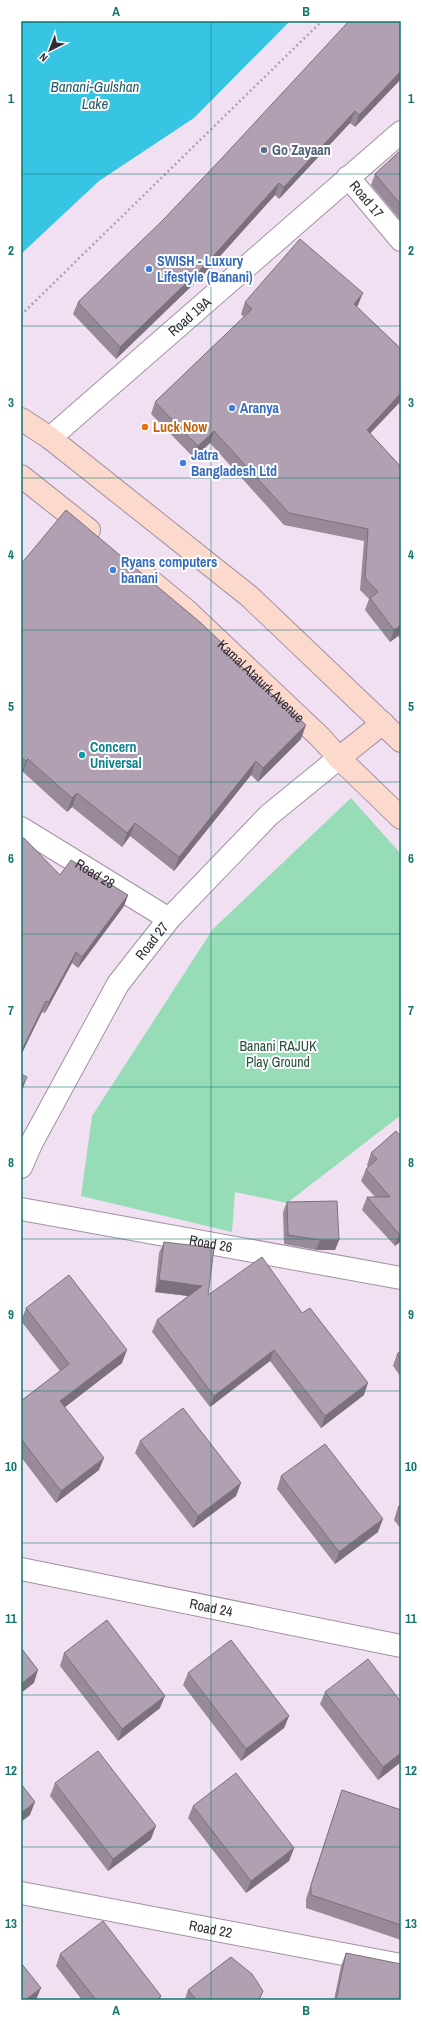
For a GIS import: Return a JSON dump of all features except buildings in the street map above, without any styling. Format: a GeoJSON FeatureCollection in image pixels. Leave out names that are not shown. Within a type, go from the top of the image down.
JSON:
{"type":"FeatureCollection","features":[{"type":"Feature","properties":{"kind":"main road"},"geometry":{"type":"LineString","coordinates":[[21,419],[50,438],[250,596],[401,741]]}},
{"type":"Feature","properties":{"kind":"main road"},"geometry":{"type":"LineString","coordinates":[[23,477],[106,544]]}},
{"type":"Feature","properties":{"kind":"main road","name":"Kamal Ataturk Avenue"},"geometry":{"type":"LineString","coordinates":[[125,560],[186,610],[320,737],[339,758],[401,818]]}},
{"type":"Feature","properties":{"kind":"main road"},"geometry":{"type":"LineString","coordinates":[[339,758],[383,723]]}},
{"type":"Feature","properties":{"kind":"street","name":"Road 19A"},"geometry":{"type":"LineString","coordinates":[[50,438],[401,132]]}},
{"type":"Feature","properties":{"kind":"street","name":"Road 17"},"geometry":{"type":"LineString","coordinates":[[348,177],[401,240]]}},
{"type":"Feature","properties":{"kind":"street","name":"Road 27"},"geometry":{"type":"LineString","coordinates":[[21,1167],[32,1142],[118,984],[169,919],[269,815],[339,758]]}},
{"type":"Feature","properties":{"kind":"street","name":"Road 28"},"geometry":{"type":"LineString","coordinates":[[21,828],[169,919]]}},
{"type":"Feature","properties":{"kind":"street","name":"Road 26"},"geometry":{"type":"LineString","coordinates":[[21,1209],[401,1278]]}},
{"type":"Feature","properties":{"kind":"street","name":"Road 24"},"geometry":{"type":"LineString","coordinates":[[21,1569],[401,1646]]}},
{"type":"Feature","properties":{"kind":"street","name":"Road 22"},"geometry":{"type":"LineString","coordinates":[[21,1893],[401,1966]]}},
{"type":"Feature","properties":{"kind":"path"},"geometry":{"type":"LineString","coordinates":[[21,315],[322,21]]}},
{"type":"Feature","properties":{"kind":"green space","name":"Banani RAJUK Play Ground"},"geometry":{"type":"Polygon","coordinates":[[[351,798],[401,854],[401,1115],[287,1203],[235,1192],[232,1232],[81,1196],[92,1116],[213,929],[351,798]]]}},
{"type":"Feature","properties":{"kind":"water","name":"Banani-Gulshan Lake"},"geometry":{"type":"Polygon","coordinates":[[[21,21],[290,21],[194,118],[99,181],[21,254],[21,21]]]}},
{"type":"Feature","properties":{"kind":"place","name":"Go Zayaan"},"geometry":{"type":"Point","coordinates":[264,150]}},
{"type":"Feature","properties":{"kind":"place","name":"SWISH - Luxury Lifestyle (Banani)"},"geometry":{"type":"Point","coordinates":[149,269]}},
{"type":"Feature","properties":{"kind":"place","name":"Aranya"},"geometry":{"type":"Point","coordinates":[232,408]}},
{"type":"Feature","properties":{"kind":"place","name":"Luck Now"},"geometry":{"type":"Point","coordinates":[145,427]}},
{"type":"Feature","properties":{"kind":"place","name":"Jatra Bangladesh Ltd"},"geometry":{"type":"Point","coordinates":[183,463]}},
{"type":"Feature","properties":{"kind":"place","name":"Ryans computers banani"},"geometry":{"type":"Point","coordinates":[113,570]}},
{"type":"Feature","properties":{"kind":"place","name":"Concern Universal"},"geometry":{"type":"Point","coordinates":[82,755]}}]}
